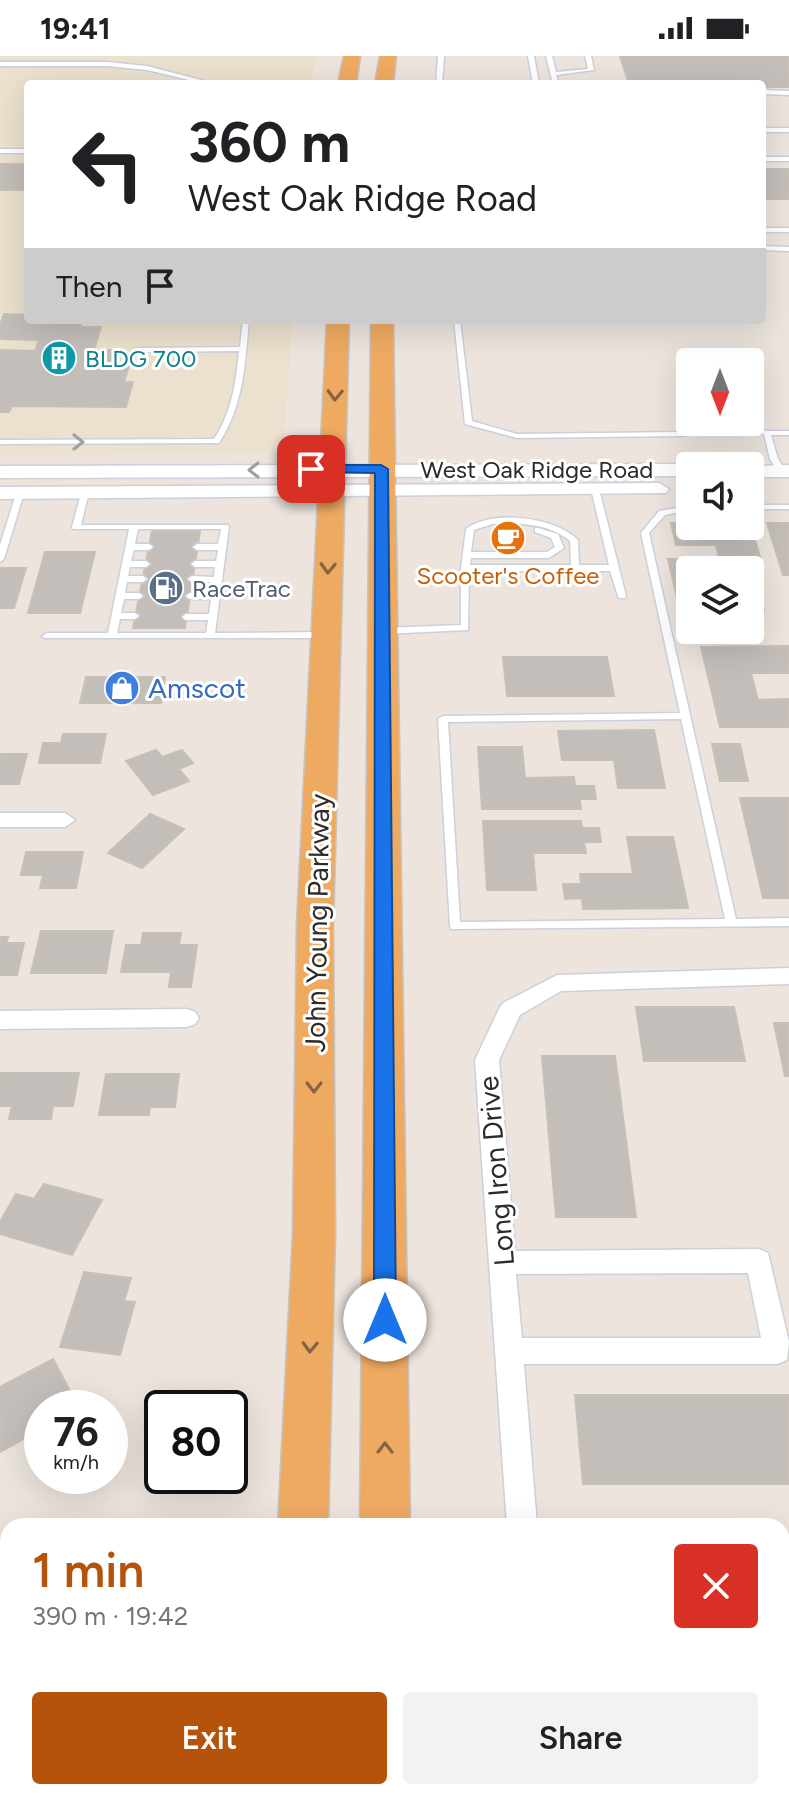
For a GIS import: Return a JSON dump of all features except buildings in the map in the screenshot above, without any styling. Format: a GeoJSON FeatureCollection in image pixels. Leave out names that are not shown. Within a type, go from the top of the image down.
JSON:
{"type":"FeatureCollection","features":[{"type":"Feature","properties":{"kind":"highway"},"geometry":{"type":"LineString","coordinates":[[348,80],[352,56]]}},
{"type":"Feature","properties":{"kind":"highway"},"geometry":{"type":"LineString","coordinates":[[385,80],[388,56]]}},
{"type":"Feature","properties":{"kind":"highway","name":"John Young Parkway"},"geometry":{"type":"LineString","coordinates":[[303,1518],[314,1233],[315,925],[338,324]]}},
{"type":"Feature","properties":{"kind":"highway"},"geometry":{"type":"LineString","coordinates":[[382,324],[385,1518]]}},
{"type":"Feature","properties":{"kind":"street","name":"West Oak Ridge Road"},"geometry":{"type":"LineString","coordinates":[[10,493],[676,470]]}},
{"type":"Feature","properties":{"kind":"street","name":"West Oak Ridge Road"},"geometry":{"type":"LineString","coordinates":[[0,472],[332,480]]}},
{"type":"Feature","properties":{"kind":"street"},"geometry":{"type":"LineString","coordinates":[[764,473],[787,477]]}},
{"type":"Feature","properties":{"kind":"street"},"geometry":{"type":"LineString","coordinates":[[764,484],[787,477]]}},
{"type":"Feature","properties":{"kind":"street","name":"West Oak Ridge Road"},"geometry":{"type":"LineString","coordinates":[[381,479],[595,489],[676,489]]}},
{"type":"Feature","properties":{"kind":"street"},"geometry":{"type":"LineString","coordinates":[[0,820],[65,820]]}},
{"type":"Feature","properties":{"kind":"street","name":"Long Iron Drive"},"geometry":{"type":"LineString","coordinates":[[521,1518],[487,1060],[511,1009],[557,983],[789,976]]}},
{"type":"Feature","properties":{"kind":"street"},"geometry":{"type":"LineString","coordinates":[[0,1020],[187,1018]]}},
{"type":"Feature","properties":{"kind":"street"},"geometry":{"type":"LineString","coordinates":[[504,1263],[759,1261],[777,1351],[510,1351]]}},
{"type":"Feature","properties":{"kind":"lane"},"geometry":{"type":"LineString","coordinates":[[439,80],[441,56]]}},
{"type":"Feature","properties":{"kind":"lane"},"geometry":{"type":"LineString","coordinates":[[531,56],[535,80]]}},
{"type":"Feature","properties":{"kind":"lane"},"geometry":{"type":"LineString","coordinates":[[549,56],[555,80]]}},
{"type":"Feature","properties":{"kind":"lane"},"geometry":{"type":"LineString","coordinates":[[553,74],[591,70],[588,56]]}},
{"type":"Feature","properties":{"kind":"lane"},"geometry":{"type":"LineString","coordinates":[[0,64],[107,64],[147,68],[196,80]]}},
{"type":"Feature","properties":{"kind":"lane"},"geometry":{"type":"LineString","coordinates":[[766,92],[789,93]]}},
{"type":"Feature","properties":{"kind":"lane"},"geometry":{"type":"LineString","coordinates":[[766,130],[789,130]]}},
{"type":"Feature","properties":{"kind":"lane"},"geometry":{"type":"LineString","coordinates":[[0,151],[24,151]]}},
{"type":"Feature","properties":{"kind":"lane"},"geometry":{"type":"LineString","coordinates":[[766,159],[789,159]]}},
{"type":"Feature","properties":{"kind":"lane"},"geometry":{"type":"LineString","coordinates":[[766,230],[789,230]]}},
{"type":"Feature","properties":{"kind":"lane"},"geometry":{"type":"LineString","coordinates":[[766,248],[789,249]]}},
{"type":"Feature","properties":{"kind":"lane"},"geometry":{"type":"LineString","coordinates":[[0,442],[216,441],[228,426],[234,406],[245,324]]}},
{"type":"Feature","properties":{"kind":"lane"},"geometry":{"type":"LineString","coordinates":[[457,324],[468,422],[517,436],[680,434],[736,424],[767,433],[789,433]]}},
{"type":"Feature","properties":{"kind":"lane"},"geometry":{"type":"LineString","coordinates":[[138,350],[242,349]]}},
{"type":"Feature","properties":{"kind":"lane"},"geometry":{"type":"LineString","coordinates":[[767,433],[774,459],[787,477]]}},
{"type":"Feature","properties":{"kind":"lane"},"geometry":{"type":"LineString","coordinates":[[595,489],[622,596]]}},
{"type":"Feature","properties":{"kind":"lane"},"geometry":{"type":"LineString","coordinates":[[85,492],[76,527],[225,527],[210,636]]}},
{"type":"Feature","properties":{"kind":"lane"},"geometry":{"type":"LineString","coordinates":[[0,559],[10,493]]}},
{"type":"Feature","properties":{"kind":"lane"},"geometry":{"type":"LineString","coordinates":[[764,507],[789,507]]}},
{"type":"Feature","properties":{"kind":"lane"},"geometry":{"type":"LineString","coordinates":[[676,510],[662,513],[645,533],[731,923]]}},
{"type":"Feature","properties":{"kind":"lane"},"geometry":{"type":"LineString","coordinates":[[466,640],[466,555],[468,533],[476,524],[537,523],[554,526],[569,534],[575,548],[575,568]]}},
{"type":"Feature","properties":{"kind":"lane"},"geometry":{"type":"LineString","coordinates":[[112,636],[134,527]]}},
{"type":"Feature","properties":{"kind":"lane"},"geometry":{"type":"LineString","coordinates":[[468,533],[494,529]]}},
{"type":"Feature","properties":{"kind":"lane"},"geometry":{"type":"LineString","coordinates":[[514,529],[549,532],[555,536],[560,548]]}},
{"type":"Feature","properties":{"kind":"lane"},"geometry":{"type":"LineString","coordinates":[[130,547],[149,547]]}},
{"type":"Feature","properties":{"kind":"lane"},"geometry":{"type":"LineString","coordinates":[[197,547],[222,547]]}},
{"type":"Feature","properties":{"kind":"lane"},"geometry":{"type":"LineString","coordinates":[[466,555],[549,555],[560,548],[575,548]]}},
{"type":"Feature","properties":{"kind":"lane"},"geometry":{"type":"LineString","coordinates":[[126,564],[146,564]]}},
{"type":"Feature","properties":{"kind":"lane"},"geometry":{"type":"LineString","coordinates":[[195,564],[219,564]]}},
{"type":"Feature","properties":{"kind":"lane"},"geometry":{"type":"LineString","coordinates":[[465,568],[614,568]]}},
{"type":"Feature","properties":{"kind":"lane"},"geometry":{"type":"LineString","coordinates":[[123,579],[143,579]]}},
{"type":"Feature","properties":{"kind":"lane"},"geometry":{"type":"LineString","coordinates":[[192,579],[217,580]]}},
{"type":"Feature","properties":{"kind":"lane"},"geometry":{"type":"LineString","coordinates":[[120,596],[139,596]]}},
{"type":"Feature","properties":{"kind":"lane"},"geometry":{"type":"LineString","coordinates":[[190,596],[215,596]]}},
{"type":"Feature","properties":{"kind":"lane"},"geometry":{"type":"LineString","coordinates":[[116,616],[135,616]]}},
{"type":"Feature","properties":{"kind":"lane"},"geometry":{"type":"LineString","coordinates":[[186,617],[212,617]]}},
{"type":"Feature","properties":{"kind":"lane"},"geometry":{"type":"LineString","coordinates":[[382,632],[465,628]]}},
{"type":"Feature","properties":{"kind":"lane"},"geometry":{"type":"LineString","coordinates":[[47,636],[326,635]]}},
{"type":"Feature","properties":{"kind":"lane"},"geometry":{"type":"LineString","coordinates":[[684,716],[443,719],[455,926],[789,922]]}},
{"type":"Feature","properties":{"kind":"shaded area"},"geometry":{"type":"Polygon","coordinates":[[[0,56],[316,56],[311,80],[24,80],[24,324],[292,324],[284,439],[261,453],[0,456],[0,56]]]}},
{"type":"Feature","properties":{"kind":"place","name":"BLDG 700"},"geometry":{"type":"Point","coordinates":[59,358]}},
{"type":"Feature","properties":{"kind":"place","name":"Scooter's Coffee"},"geometry":{"type":"Point","coordinates":[508,538]}},
{"type":"Feature","properties":{"kind":"place","name":"RaceTrac"},"geometry":{"type":"Point","coordinates":[166,588]}},
{"type":"Feature","properties":{"kind":"place","name":"Amscot"},"geometry":{"type":"Point","coordinates":[122,688]}},
{"type":"Feature","properties":{"kind":"route"},"geometry":{"type":"LineString","coordinates":[[311,469],[381,469],[385,1320]]}}]}
